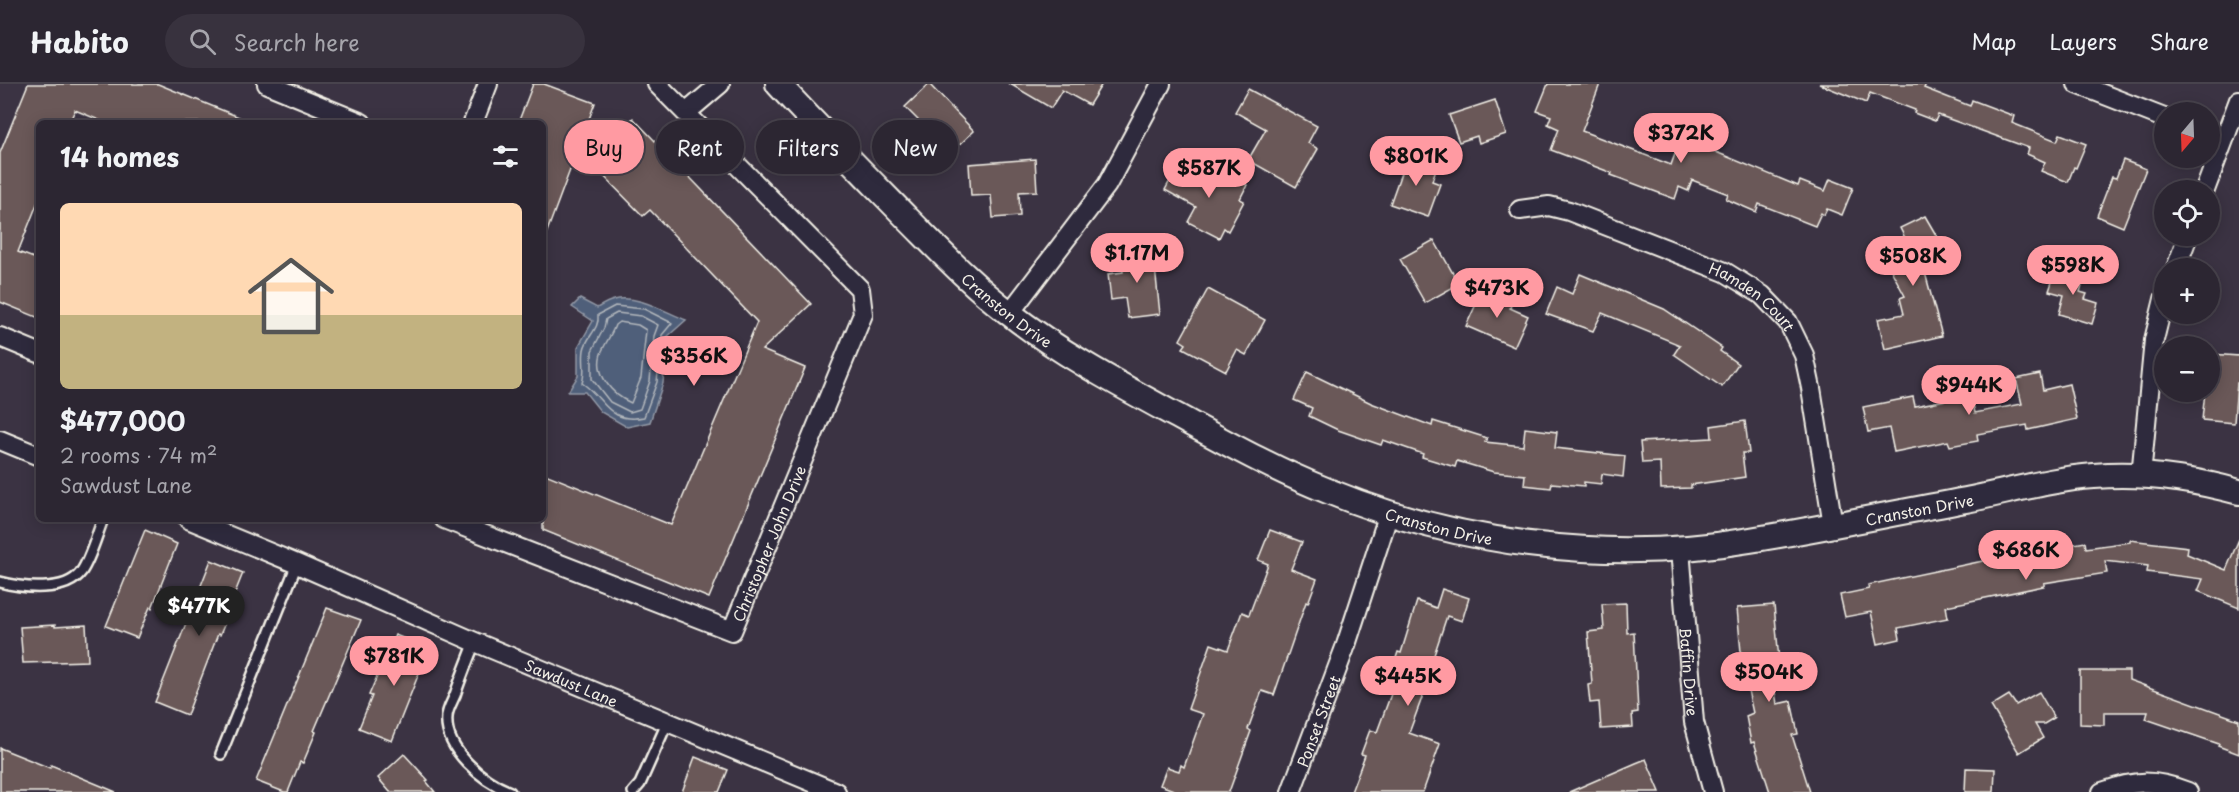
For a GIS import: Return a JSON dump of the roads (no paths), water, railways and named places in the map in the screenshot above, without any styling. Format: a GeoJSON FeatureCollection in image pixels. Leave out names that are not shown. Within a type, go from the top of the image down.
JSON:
{"type":"FeatureCollection","features":[{"type":"Feature","properties":{"kind":"street"},"geometry":{"type":"LineString","coordinates":[[267,84],[355,120]]}},
{"type":"Feature","properties":{"kind":"street"},"geometry":{"type":"LineString","coordinates":[[474,120],[488,84]]}},
{"type":"Feature","properties":{"kind":"street"},"geometry":{"type":"LineString","coordinates":[[657,84],[687,112],[720,84]]}},
{"type":"Feature","properties":{"kind":"street","name":"Cranston Drive"},"geometry":{"type":"LineString","coordinates":[[778,84],[933,245],[1009,314],[1080,361],[1206,432],[1292,476],[1352,501],[1436,527],[1515,542],[1593,549],[1680,549],[1738,542],[2093,476],[2141,476],[2197,482],[2239,492]]}},
{"type":"Feature","properties":{"kind":"street"},"geometry":{"type":"LineString","coordinates":[[1009,314],[1107,185],[1161,84]]}},
{"type":"Feature","properties":{"kind":"street"},"geometry":{"type":"LineString","coordinates":[[2077,84],[2154,114]]}},
{"type":"Feature","properties":{"kind":"street"},"geometry":{"type":"LineString","coordinates":[[2220,132],[2239,100]]}},
{"type":"Feature","properties":{"kind":"street","name":"Christopher John Drive"},"geometry":{"type":"LineString","coordinates":[[452,522],[732,631],[863,314],[863,301],[860,289],[687,112]]}},
{"type":"Feature","properties":{"kind":"street","name":"Hamden Court"},"geometry":{"type":"LineString","coordinates":[[1520,210],[1549,206],[1625,232],[1725,272],[1762,295],[1775,308],[1788,322],[1803,355],[1811,388],[1833,525]]}},
{"type":"Feature","properties":{"kind":"street"},"geometry":{"type":"LineString","coordinates":[[2141,476],[2154,340],[2158,324]]}},
{"type":"Feature","properties":{"kind":"street"},"geometry":{"type":"LineString","coordinates":[[0,337],[36,352]]}},
{"type":"Feature","properties":{"kind":"street"},"geometry":{"type":"LineString","coordinates":[[0,440],[36,455]]}},
{"type":"Feature","properties":{"kind":"street","name":"Ponset Street"},"geometry":{"type":"LineString","coordinates":[[1291,792],[1347,645],[1389,513]]}},
{"type":"Feature","properties":{"kind":"street","name":"Sawdust Lane"},"geometry":{"type":"LineString","coordinates":[[195,522],[475,642],[836,792]]}},
{"type":"Feature","properties":{"kind":"street","name":"Baffin Drive"},"geometry":{"type":"LineString","coordinates":[[1680,549],[1694,722],[1713,792]]}},
{"type":"Feature","properties":{"kind":"street"},"geometry":{"type":"LineString","coordinates":[[2102,792],[2127,783],[2159,783],[2188,792]]}},
{"type":"Feature","properties":{"kind":"lane"},"geometry":{"type":"LineString","coordinates":[[0,582],[32,586],[56,585],[72,581],[82,571],[102,522]]}},
{"type":"Feature","properties":{"kind":"lane"},"geometry":{"type":"LineString","coordinates":[[221,754],[297,564]]}},
{"type":"Feature","properties":{"kind":"lane"},"geometry":{"type":"LineString","coordinates":[[475,642],[447,715],[447,728],[452,743],[464,759],[481,775],[510,792]]}},
{"type":"Feature","properties":{"kind":"lane"},"geometry":{"type":"LineString","coordinates":[[633,792],[640,784],[668,721]]}},
{"type":"Feature","properties":{"kind":"water"},"geometry":{"type":"Polygon","coordinates":[[[580,299],[597,308],[614,300],[632,299],[686,320],[667,337],[663,383],[650,422],[627,427],[601,412],[585,392],[568,392],[578,376],[578,347],[593,321],[572,307],[580,299]]]}}]}
